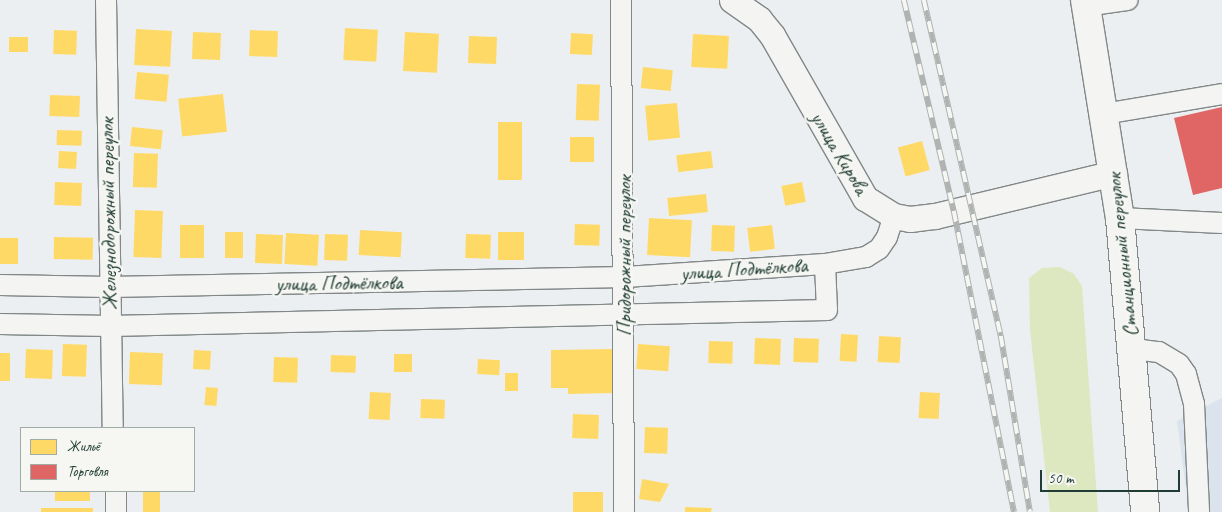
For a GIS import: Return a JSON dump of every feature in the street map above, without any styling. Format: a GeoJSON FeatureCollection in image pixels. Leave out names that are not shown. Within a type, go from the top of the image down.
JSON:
{"type":"FeatureCollection","features":[{"type":"Feature","properties":{"kind":"main road","name":"Станционный переулок"},"geometry":{"type":"LineString","coordinates":[[1086,3],[1120,218],[1146,512]]}},
{"type":"Feature","properties":{"kind":"street","name":"Железнодорожный переулок"},"geometry":{"type":"LineString","coordinates":[[106,0],[109,287],[113,427]]}},
{"type":"Feature","properties":{"kind":"street","name":"Придорожный переулок"},"geometry":{"type":"LineString","coordinates":[[621,0],[625,277],[624,512]]}},
{"type":"Feature","properties":{"kind":"street","name":"улица Кирова"},"geometry":{"type":"LineString","coordinates":[[732,0],[759,19],[772,35],[865,198],[894,216],[910,219],[935,216],[1114,173]]}},
{"type":"Feature","properties":{"kind":"street"},"geometry":{"type":"LineString","coordinates":[[1086,3],[1128,0]]}},
{"type":"Feature","properties":{"kind":"street"},"geometry":{"type":"LineString","coordinates":[[1104,114],[1222,94]]}},
{"type":"Feature","properties":{"kind":"street"},"geometry":{"type":"LineString","coordinates":[[825,264],[866,257],[879,249],[887,237],[894,216]]}},
{"type":"Feature","properties":{"kind":"street"},"geometry":{"type":"LineString","coordinates":[[1120,218],[1222,223]]}},
{"type":"Feature","properties":{"kind":"street","name":"улица Подтёлкова"},"geometry":{"type":"LineString","coordinates":[[0,285],[109,287],[625,277],[825,264],[827,310],[110,326],[0,324]]}},
{"type":"Feature","properties":{"kind":"street"},"geometry":{"type":"LineString","coordinates":[[1133,349],[1159,352],[1179,364],[1186,374],[1194,404],[1199,512]]}},
{"type":"Feature","properties":{"kind":"street"},"geometry":{"type":"LineString","coordinates":[[116,492],[116,512]]}},
{"type":"Feature","properties":{"kind":"shaded area"},"geometry":{"type":"Polygon","coordinates":[[[1222,398],[1222,512],[1189,512],[1177,421],[1222,398]]]}},
{"type":"Feature","properties":{"kind":"green space"},"geometry":{"type":"Polygon","coordinates":[[[1060,267],[1074,274],[1082,286],[1098,512],[1050,512],[1030,330],[1029,278],[1042,268],[1060,267]]]}},
{"type":"Feature","properties":{"kind":"building: Жильё"},"geometry":{"type":"Polygon","coordinates":[[[345,28],[378,30],[376,62],[343,60],[345,28]]]}},
{"type":"Feature","properties":{"kind":"building: Жильё"},"geometry":{"type":"Polygon","coordinates":[[[136,29],[172,31],[170,67],[134,65],[136,29]]]}},
{"type":"Feature","properties":{"kind":"building: Жильё"},"geometry":{"type":"Polygon","coordinates":[[[54,30],[77,31],[76,55],[53,54],[54,30]]]}},
{"type":"Feature","properties":{"kind":"building: Жильё"},"geometry":{"type":"Polygon","coordinates":[[[250,30],[278,31],[277,57],[249,56],[250,30]]]}},
{"type":"Feature","properties":{"kind":"building: Жильё"},"geometry":{"type":"Polygon","coordinates":[[[193,32],[221,33],[220,60],[192,59],[193,32]]]}},
{"type":"Feature","properties":{"kind":"building: Жильё"},"geometry":{"type":"Polygon","coordinates":[[[405,32],[439,34],[437,73],[403,71],[405,32]]]}},
{"type":"Feature","properties":{"kind":"building: Жильё"},"geometry":{"type":"Polygon","coordinates":[[[571,33],[593,34],[592,55],[570,54],[571,33]]]}},
{"type":"Feature","properties":{"kind":"building: Жильё"},"geometry":{"type":"Polygon","coordinates":[[[693,34],[729,36],[727,69],[691,67],[693,34]]]}},
{"type":"Feature","properties":{"kind":"building: Жильё"},"geometry":{"type":"Polygon","coordinates":[[[469,36],[497,37],[496,64],[468,63],[469,36]]]}},
{"type":"Feature","properties":{"kind":"building: Жильё"},"geometry":{"type":"Polygon","coordinates":[[[9,37],[28,37],[28,52],[9,52],[9,37]]]}},
{"type":"Feature","properties":{"kind":"building: Жильё"},"geometry":{"type":"Polygon","coordinates":[[[643,67],[673,70],[671,91],[641,88],[643,67]]]}},
{"type":"Feature","properties":{"kind":"building: Жильё"},"geometry":{"type":"Polygon","coordinates":[[[137,72],[169,75],[167,102],[135,99],[137,72]]]}},
{"type":"Feature","properties":{"kind":"building: Жильё"},"geometry":{"type":"Polygon","coordinates":[[[577,84],[600,85],[599,121],[576,120],[577,84]]]}},
{"type":"Feature","properties":{"kind":"building: Жильё"},"geometry":{"type":"Polygon","coordinates":[[[223,94],[227,132],[182,136],[178,99],[223,94]]]}},
{"type":"Feature","properties":{"kind":"building: Жильё"},"geometry":{"type":"Polygon","coordinates":[[[50,95],[80,96],[79,117],[49,116],[50,95]]]}},
{"type":"Feature","properties":{"kind":"building: Жильё"},"geometry":{"type":"Polygon","coordinates":[[[677,103],[680,138],[648,141],[645,106],[677,103]]]}},
{"type":"Feature","properties":{"kind":"building: Жильё"},"geometry":{"type":"Polygon","coordinates":[[[498,122],[522,122],[522,180],[498,180],[498,122]]]}},
{"type":"Feature","properties":{"kind":"building: Жильё"},"geometry":{"type":"Polygon","coordinates":[[[132,127],[163,130],[161,149],[130,146],[132,127]]]}},
{"type":"Feature","properties":{"kind":"building: Жильё"},"geometry":{"type":"Polygon","coordinates":[[[57,130],[82,131],[81,146],[56,145],[57,130]]]}},
{"type":"Feature","properties":{"kind":"building: Жильё"},"geometry":{"type":"Polygon","coordinates":[[[570,137],[594,137],[594,162],[570,162],[570,137]]]}},
{"type":"Feature","properties":{"kind":"building: Жильё"},"geometry":{"type":"Polygon","coordinates":[[[922,141],[930,170],[906,176],[898,147],[922,141]]]}},
{"type":"Feature","properties":{"kind":"building: Жильё"},"geometry":{"type":"Polygon","coordinates":[[[59,151],[77,152],[76,169],[58,168],[59,151]]]}},
{"type":"Feature","properties":{"kind":"building: Жильё"},"geometry":{"type":"Polygon","coordinates":[[[711,151],[713,168],[678,172],[676,155],[711,151]]]}},
{"type":"Feature","properties":{"kind":"building: Жильё"},"geometry":{"type":"Polygon","coordinates":[[[134,153],[158,154],[157,188],[133,187],[134,153]]]}},
{"type":"Feature","properties":{"kind":"building: Жильё"},"geometry":{"type":"Polygon","coordinates":[[[55,182],[82,183],[81,206],[54,205],[55,182]]]}},
{"type":"Feature","properties":{"kind":"building: Жильё"},"geometry":{"type":"Polygon","coordinates":[[[802,182],[806,202],[785,206],[781,186],[802,182]]]}},
{"type":"Feature","properties":{"kind":"building: Жильё"},"geometry":{"type":"Polygon","coordinates":[[[706,194],[708,212],[669,216],[667,198],[706,194]]]}},
{"type":"Feature","properties":{"kind":"building: Жильё"},"geometry":{"type":"Polygon","coordinates":[[[135,210],[163,211],[161,258],[133,257],[135,210]]]}},
{"type":"Feature","properties":{"kind":"building: Жильё"},"geometry":{"type":"Polygon","coordinates":[[[649,218],[692,220],[690,257],[647,255],[649,218]]]}},
{"type":"Feature","properties":{"kind":"building: Жильё"},"geometry":{"type":"Polygon","coordinates":[[[575,224],[600,225],[599,246],[574,245],[575,224]]]}},
{"type":"Feature","properties":{"kind":"building: Жильё"},"geometry":{"type":"Polygon","coordinates":[[[180,225],[204,225],[204,258],[180,258],[180,225]]]}},
{"type":"Feature","properties":{"kind":"building: Жильё"},"geometry":{"type":"Polygon","coordinates":[[[712,225],[735,226],[734,252],[711,251],[712,225]]]}},
{"type":"Feature","properties":{"kind":"building: Жильё"},"geometry":{"type":"Polygon","coordinates":[[[772,225],[775,249],[750,252],[747,228],[772,225]]]}},
{"type":"Feature","properties":{"kind":"building: Жильё"},"geometry":{"type":"Polygon","coordinates":[[[360,230],[402,232],[401,257],[359,255],[360,230]]]}},
{"type":"Feature","properties":{"kind":"building: Жильё"},"geometry":{"type":"Polygon","coordinates":[[[225,232],[243,232],[243,258],[225,258],[225,232]]]}},
{"type":"Feature","properties":{"kind":"building: Жильё"},"geometry":{"type":"Polygon","coordinates":[[[498,232],[524,232],[524,260],[498,260],[498,232]]]}},
{"type":"Feature","properties":{"kind":"building: Жильё"},"geometry":{"type":"Polygon","coordinates":[[[286,233],[319,235],[317,266],[284,264],[286,233]]]}},
{"type":"Feature","properties":{"kind":"building: Жильё"},"geometry":{"type":"Polygon","coordinates":[[[256,234],[283,235],[282,264],[255,263],[256,234]]]}},
{"type":"Feature","properties":{"kind":"building: Жильё"},"geometry":{"type":"Polygon","coordinates":[[[325,234],[348,235],[347,261],[324,260],[325,234]]]}},
{"type":"Feature","properties":{"kind":"building: Жильё"},"geometry":{"type":"Polygon","coordinates":[[[466,234],[491,235],[490,259],[465,258],[466,234]]]}},
{"type":"Feature","properties":{"kind":"building: Жильё"},"geometry":{"type":"Polygon","coordinates":[[[54,237],[93,238],[93,260],[54,259],[54,237]]]}},
{"type":"Feature","properties":{"kind":"building: Жильё"},"geometry":{"type":"Polygon","coordinates":[[[0,238],[18,238],[18,264],[0,264],[0,238]]]}},
{"type":"Feature","properties":{"kind":"building: Жильё"},"geometry":{"type":"Polygon","coordinates":[[[841,334],[858,335],[857,362],[840,361],[841,334]]]}},
{"type":"Feature","properties":{"kind":"building: Жильё"},"geometry":{"type":"Polygon","coordinates":[[[879,336],[901,337],[900,363],[878,362],[879,336]]]}},
{"type":"Feature","properties":{"kind":"building: Жильё"},"geometry":{"type":"Polygon","coordinates":[[[755,338],[781,339],[780,365],[754,364],[755,338]]]}},
{"type":"Feature","properties":{"kind":"building: Жильё"},"geometry":{"type":"Polygon","coordinates":[[[794,338],[819,339],[818,363],[793,362],[794,338]]]}},
{"type":"Feature","properties":{"kind":"building: Жильё"},"geometry":{"type":"Polygon","coordinates":[[[709,341],[733,342],[732,364],[708,363],[709,341]]]}},
{"type":"Feature","properties":{"kind":"building: Жильё"},"geometry":{"type":"Polygon","coordinates":[[[63,344],[87,345],[86,377],[62,376],[63,344]]]}},
{"type":"Feature","properties":{"kind":"building: Жильё"},"geometry":{"type":"Polygon","coordinates":[[[638,344],[670,346],[668,371],[636,369],[638,344]]]}},
{"type":"Feature","properties":{"kind":"building: Жильё"},"geometry":{"type":"Polygon","coordinates":[[[26,349],[53,350],[52,379],[25,378],[26,349]]]}},
{"type":"Feature","properties":{"kind":"building: Жильё"},"geometry":{"type":"Polygon","coordinates":[[[614,349],[615,393],[568,394],[568,388],[551,388],[551,350],[614,349]]]}},
{"type":"Feature","properties":{"kind":"building: Жильё"},"geometry":{"type":"Polygon","coordinates":[[[194,350],[211,351],[210,370],[193,369],[194,350]]]}},
{"type":"Feature","properties":{"kind":"building: Жильё"},"geometry":{"type":"Polygon","coordinates":[[[130,352],[163,353],[162,385],[129,384],[130,352]]]}},
{"type":"Feature","properties":{"kind":"building: Жильё"},"geometry":{"type":"Polygon","coordinates":[[[0,353],[10,353],[10,381],[0,381],[0,353]]]}},
{"type":"Feature","properties":{"kind":"building: Жильё"},"geometry":{"type":"Polygon","coordinates":[[[394,354],[412,354],[412,372],[394,372],[394,354]]]}},
{"type":"Feature","properties":{"kind":"building: Жильё"},"geometry":{"type":"Polygon","coordinates":[[[331,355],[356,356],[355,373],[330,372],[331,355]]]}},
{"type":"Feature","properties":{"kind":"building: Жильё"},"geometry":{"type":"Polygon","coordinates":[[[274,357],[298,358],[297,383],[273,382],[274,357]]]}},
{"type":"Feature","properties":{"kind":"building: Жильё"},"geometry":{"type":"Polygon","coordinates":[[[478,359],[500,360],[499,375],[477,374],[478,359]]]}},
{"type":"Feature","properties":{"kind":"building: Жильё"},"geometry":{"type":"Polygon","coordinates":[[[505,373],[518,373],[518,391],[505,391],[505,373]]]}},
{"type":"Feature","properties":{"kind":"building: Жильё"},"geometry":{"type":"Polygon","coordinates":[[[206,387],[218,388],[216,406],[204,405],[206,387]]]}},
{"type":"Feature","properties":{"kind":"building: Жильё"},"geometry":{"type":"Polygon","coordinates":[[[370,392],[391,393],[390,420],[369,419],[370,392]]]}},
{"type":"Feature","properties":{"kind":"building: Жильё"},"geometry":{"type":"Polygon","coordinates":[[[920,392],[940,393],[939,419],[919,418],[920,392]]]}},
{"type":"Feature","properties":{"kind":"building: Жильё"},"geometry":{"type":"Polygon","coordinates":[[[421,399],[445,400],[444,419],[420,418],[421,399]]]}},
{"type":"Feature","properties":{"kind":"building: Жильё"},"geometry":{"type":"Polygon","coordinates":[[[573,414],[599,415],[598,439],[572,438],[573,414]]]}},
{"type":"Feature","properties":{"kind":"building: Жильё"},"geometry":{"type":"Polygon","coordinates":[[[645,427],[668,428],[667,454],[644,453],[645,427]]]}},
{"type":"Feature","properties":{"kind":"building: Жильё"},"geometry":{"type":"Polygon","coordinates":[[[642,479],[669,484],[660,502],[639,499],[642,479]]]}},
{"type":"Feature","properties":{"kind":"building: Жильё"},"geometry":{"type":"Polygon","coordinates":[[[55,492],[90,492],[90,501],[55,501],[55,492]]]}},
{"type":"Feature","properties":{"kind":"building: Жильё"},"geometry":{"type":"Polygon","coordinates":[[[143,492],[160,492],[160,512],[143,512],[143,492]]]}},
{"type":"Feature","properties":{"kind":"building: Жильё"},"geometry":{"type":"Polygon","coordinates":[[[573,492],[603,492],[603,512],[573,512],[573,492]]]}},
{"type":"Feature","properties":{"kind":"building: Жильё"},"geometry":{"type":"Polygon","coordinates":[[[685,507],[712,508],[711,512],[685,512],[685,507]]]}},
{"type":"Feature","properties":{"kind":"building: Жильё"},"geometry":{"type":"Polygon","coordinates":[[[41,508],[93,508],[93,512],[41,512],[41,508]]]}},
{"type":"Feature","properties":{"kind":"building: Торговля"},"geometry":{"type":"Polygon","coordinates":[[[1222,107],[1222,188],[1193,195],[1174,118],[1222,107]]]}},
{"type":"Feature","properties":{"kind":"railway"},"geometry":{"type":"LineString","coordinates":[[904,0],[954,211],[1014,512]]}},
{"type":"Feature","properties":{"kind":"railway"},"geometry":{"type":"LineString","coordinates":[[924,0],[1001,336],[1030,512]]}}]}
